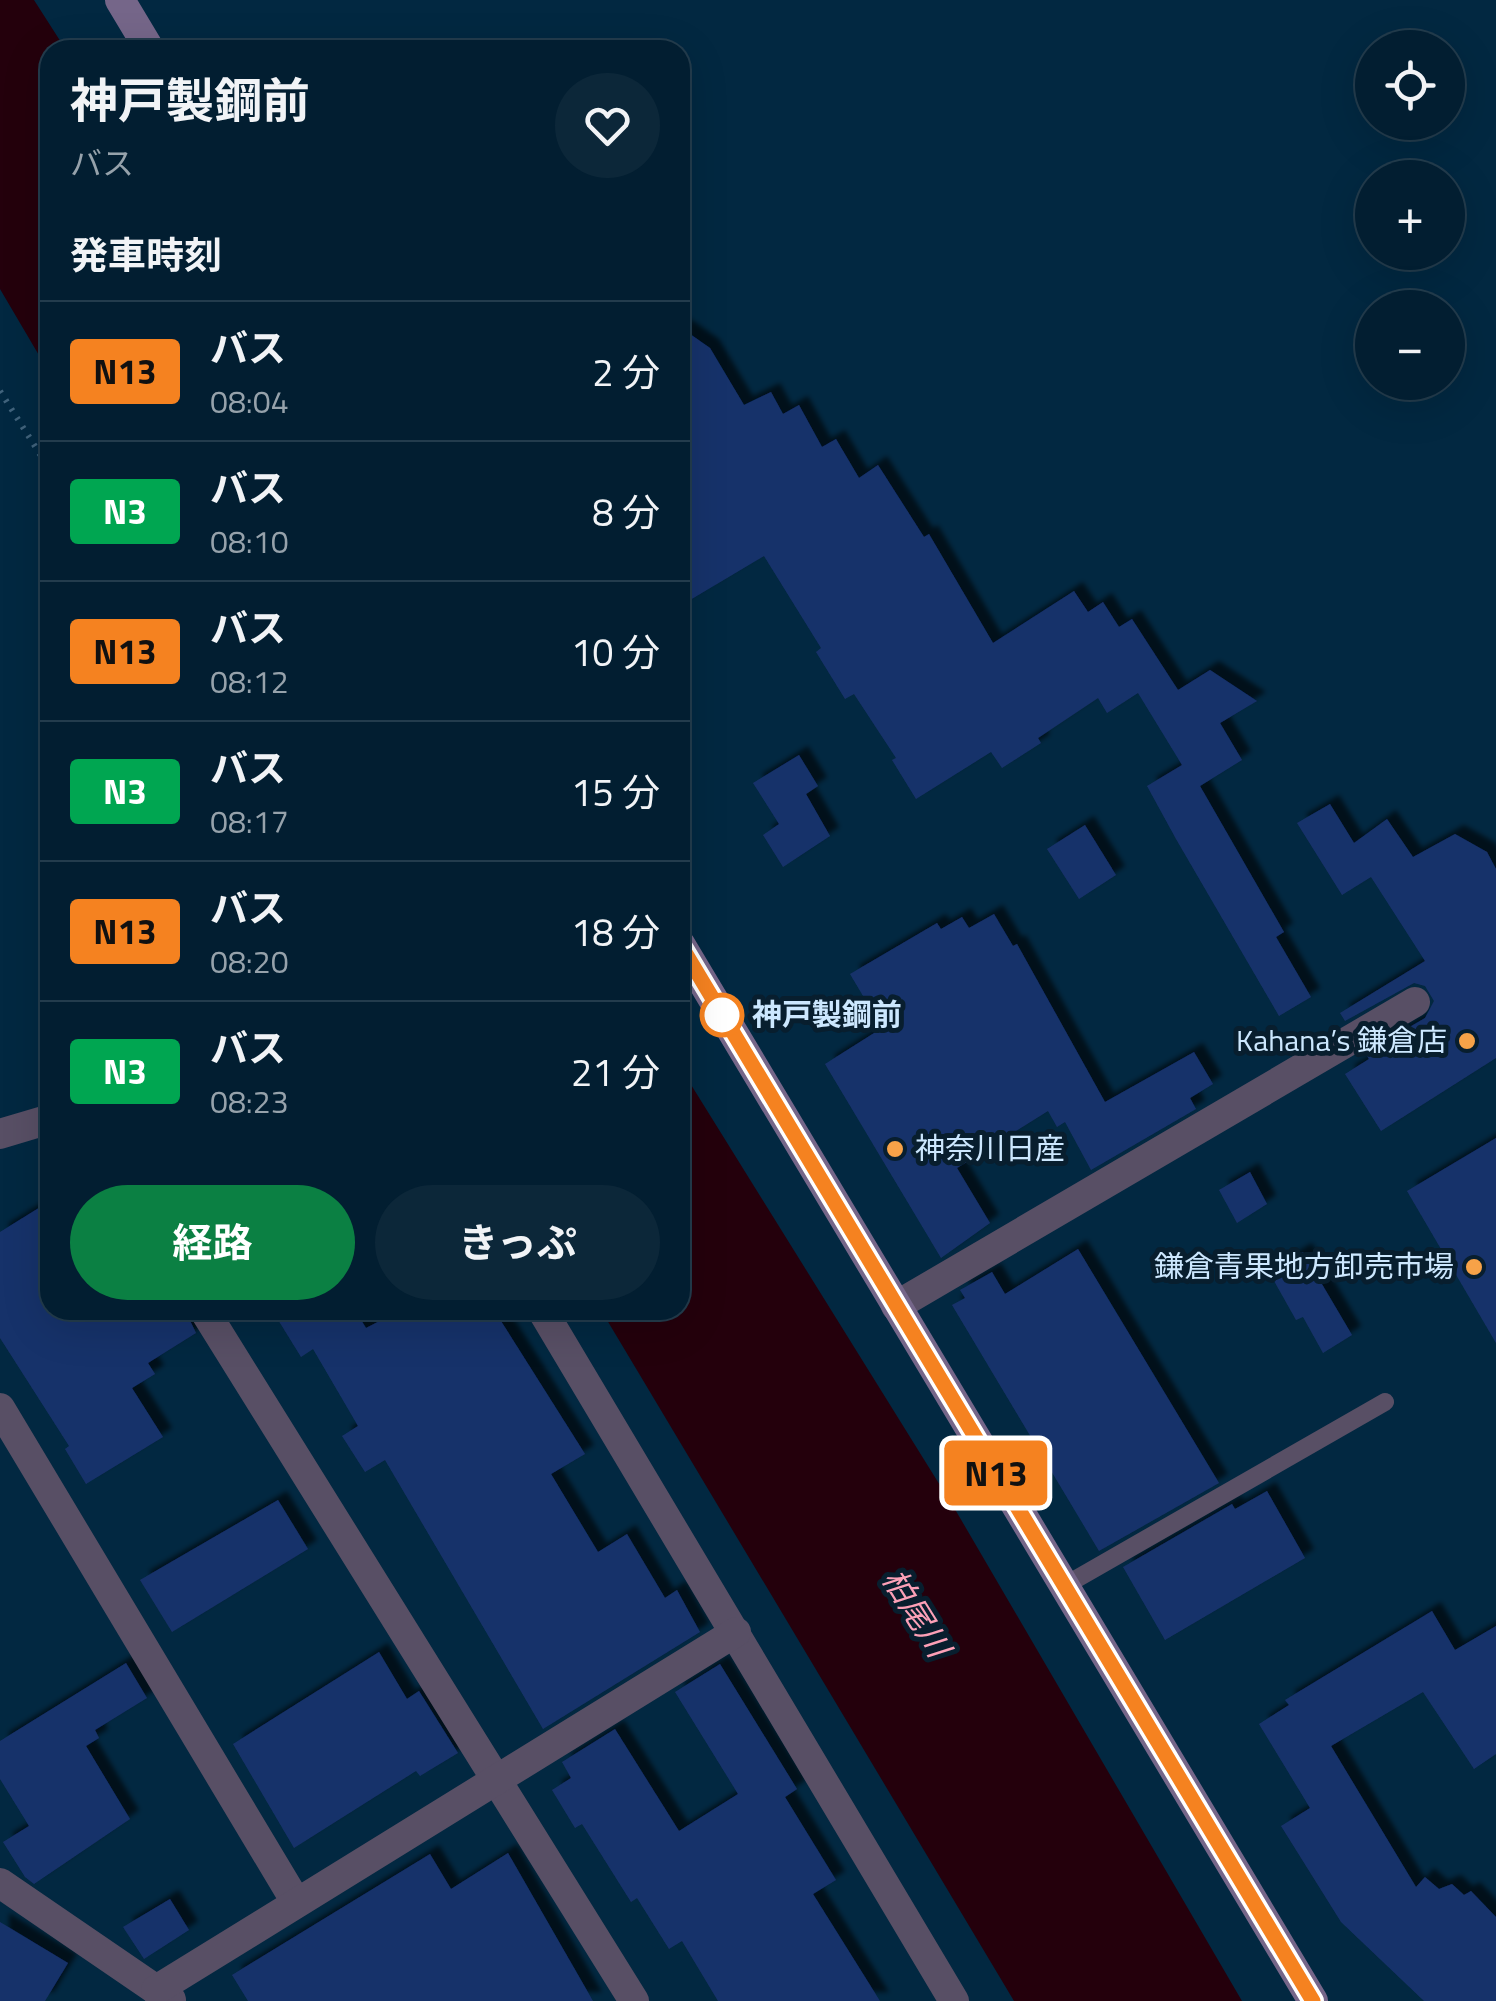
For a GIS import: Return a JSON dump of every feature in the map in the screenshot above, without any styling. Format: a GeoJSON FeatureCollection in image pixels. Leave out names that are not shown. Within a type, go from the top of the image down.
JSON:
{"type":"FeatureCollection","features":[{"type":"Feature","properties":{"kind":"main road"},"geometry":{"type":"LineString","coordinates":[[120,0],[144,40]]}},
{"type":"Feature","properties":{"kind":"main road"},"geometry":{"type":"LineString","coordinates":[[690,961],[1314,2001]]}},
{"type":"Feature","properties":{"kind":"street"},"geometry":{"type":"LineString","coordinates":[[896,1306],[1415,1002]]}},
{"type":"Feature","properties":{"kind":"street"},"geometry":{"type":"LineString","coordinates":[[0,1134],[40,1122]]}},
{"type":"Feature","properties":{"kind":"street"},"geometry":{"type":"LineString","coordinates":[[210,1320],[634,2001]]}},
{"type":"Feature","properties":{"kind":"street"},"geometry":{"type":"LineString","coordinates":[[548,1320],[954,2001]]}},
{"type":"Feature","properties":{"kind":"street"},"geometry":{"type":"LineString","coordinates":[[0,1408],[296,1902]]}},
{"type":"Feature","properties":{"kind":"street"},"geometry":{"type":"LineString","coordinates":[[0,1884],[164,1995],[296,1902],[736,1632]]}},
{"type":"Feature","properties":{"kind":"lane"},"geometry":{"type":"LineString","coordinates":[[1064,1586],[1384,1402]]}},
{"type":"Feature","properties":{"kind":"path"},"geometry":{"type":"LineString","coordinates":[[0,391],[40,454]]}},
{"type":"Feature","properties":{"kind":"water"},"geometry":{"type":"Polygon","coordinates":[[[0,0],[34,0],[60,40],[40,40],[40,357],[0,289],[0,0]]]}},
{"type":"Feature","properties":{"kind":"water","name":"柏尾川"},"geometry":{"type":"Polygon","coordinates":[[[690,1083],[956,1511],[1242,2001],[1014,2001],[607,1320],[690,1320],[690,1083]]]}},
{"type":"Feature","properties":{"kind":"building"},"geometry":{"type":"Polygon","coordinates":[[[690,334],[710,348],[744,405],[771,392],[783,414],[799,405],[822,447],[836,439],[859,478],[878,465],[924,537],[929,534],[993,643],[1074,591],[1088,612],[1103,602],[1119,627],[1132,619],[1178,690],[1210,670],[1257,701],[1220,723],[1242,760],[1200,786],[1284,932],[1276,937],[1311,997],[1279,1016],[1176,839],[1147,786],[1182,765],[1138,693],[1107,713],[1098,698],[1038,738],[1041,743],[1002,768],[991,752],[916,799],[892,760],[896,758],[854,694],[845,699],[816,652],[821,648],[764,556],[690,600],[690,334]]]}},
{"type":"Feature","properties":{"kind":"building"},"geometry":{"type":"Polygon","coordinates":[[[799,755],[818,786],[806,794],[830,836],[783,867],[763,835],[779,824],[753,783],[799,755]]]}},
{"type":"Feature","properties":{"kind":"building"},"geometry":{"type":"Polygon","coordinates":[[[1330,804],[1354,843],[1387,819],[1413,857],[1455,834],[1487,852],[1496,869],[1496,1058],[1381,1131],[1345,1074],[1369,1059],[1365,1053],[1425,1018],[1434,1001],[1425,986],[1414,983],[1345,1021],[1340,1013],[1425,961],[1371,877],[1342,895],[1297,823],[1330,804]]]}},
{"type":"Feature","properties":{"kind":"building"},"geometry":{"type":"Polygon","coordinates":[[[1085,825],[1116,875],[1079,899],[1047,849],[1085,825]]]}},
{"type":"Feature","properties":{"kind":"building"},"geometry":{"type":"Polygon","coordinates":[[[994,914],[1013,946],[1017,944],[1105,1102],[1194,1052],[1213,1084],[1190,1098],[1196,1109],[1091,1170],[1065,1122],[1057,1127],[1048,1111],[957,1168],[990,1223],[941,1258],[825,1064],[882,1028],[850,974],[937,923],[941,929],[962,917],[969,928],[994,914]]]}},
{"type":"Feature","properties":{"kind":"building","name":"鎌倉青果地方卸売市場"},"geometry":{"type":"Polygon","coordinates":[[[1496,1138],[1496,1343],[1407,1191],[1496,1138]]]}},
{"type":"Feature","properties":{"kind":"building"},"geometry":{"type":"Polygon","coordinates":[[[1250,1172],[1267,1204],[1237,1223],[1219,1190],[1250,1172]]]}},
{"type":"Feature","properties":{"kind":"building"},"geometry":{"type":"Polygon","coordinates":[[[40,1207],[40,1320],[190,1320],[196,1333],[148,1363],[155,1374],[132,1388],[163,1437],[86,1484],[65,1449],[69,1446],[0,1338],[0,1232],[40,1207]]]}},
{"type":"Feature","properties":{"kind":"building"},"geometry":{"type":"Polygon","coordinates":[[[1078,1249],[1219,1483],[1099,1551],[952,1305],[965,1298],[960,1290],[992,1272],[1005,1294],[1078,1249]]]}},
{"type":"Feature","properties":{"kind":"building"},"geometry":{"type":"Polygon","coordinates":[[[1303,1252],[1352,1335],[1323,1353],[1303,1317],[1296,1320],[1269,1272],[1303,1252]]]}},
{"type":"Feature","properties":{"kind":"building"},"geometry":{"type":"Polygon","coordinates":[[[278,1320],[361,1320],[366,1328],[382,1320],[500,1320],[585,1454],[551,1474],[598,1552],[627,1534],[665,1598],[677,1590],[700,1632],[543,1729],[385,1460],[365,1472],[342,1436],[358,1426],[313,1349],[301,1357],[278,1320]]]}},
{"type":"Feature","properties":{"kind":"building"},"geometry":{"type":"Polygon","coordinates":[[[1267,1491],[1305,1558],[1165,1640],[1123,1567],[1232,1504],[1235,1509],[1267,1491]]]}},
{"type":"Feature","properties":{"kind":"building"},"geometry":{"type":"Polygon","coordinates":[[[278,1500],[308,1549],[172,1632],[140,1580],[278,1500]]]}},
{"type":"Feature","properties":{"kind":"building"},"geometry":{"type":"Polygon","coordinates":[[[1432,1611],[1455,1650],[1496,1626],[1496,1754],[1474,1769],[1423,1692],[1331,1746],[1416,1887],[1425,1877],[1439,1889],[1452,1884],[1464,1895],[1471,1891],[1496,1917],[1496,2001],[1424,2001],[1341,1922],[1281,1826],[1310,1808],[1259,1724],[1289,1705],[1285,1700],[1432,1611]]]}},
{"type":"Feature","properties":{"kind":"building"},"geometry":{"type":"Polygon","coordinates":[[[379,1652],[407,1699],[419,1691],[458,1753],[420,1776],[416,1771],[294,1848],[233,1744],[379,1652]]]}},
{"type":"Feature","properties":{"kind":"building"},"geometry":{"type":"Polygon","coordinates":[[[126,1663],[147,1698],[95,1730],[99,1738],[86,1746],[130,1819],[34,1884],[25,1877],[3,1842],[29,1826],[0,1779],[0,1741],[126,1663]]]}},
{"type":"Feature","properties":{"kind":"building"},"geometry":{"type":"Polygon","coordinates":[[[720,1664],[797,1789],[785,1797],[836,1880],[813,1894],[880,2001],[718,2001],[682,1941],[669,1949],[637,1898],[631,1902],[582,1824],[575,1828],[552,1790],[571,1778],[562,1762],[615,1729],[679,1831],[738,1794],[675,1692],[720,1664]]]}},
{"type":"Feature","properties":{"kind":"building"},"geometry":{"type":"Polygon","coordinates":[[[508,1853],[593,2001],[248,2001],[232,1975],[430,1854],[451,1889],[508,1853]]]}},
{"type":"Feature","properties":{"kind":"building"},"geometry":{"type":"Polygon","coordinates":[[[170,1899],[189,1930],[144,1959],[123,1927],[170,1899]]]}},
{"type":"Feature","properties":{"kind":"building"},"geometry":{"type":"Polygon","coordinates":[[[0,1922],[68,1963],[45,2001],[0,2001],[0,1922]]]}},
{"type":"Feature","properties":{"kind":"bus line","name":"N13"},"geometry":{"type":"LineString","coordinates":[[690,961],[1313,2001]]}},
{"type":"Feature","properties":{"kind":"place","name":"神戸製鋼前"},"geometry":{"type":"Point","coordinates":[722,1015]}},
{"type":"Feature","properties":{"kind":"place","name":"Kahana’s 鎌倉店"},"geometry":{"type":"Point","coordinates":[1467,1041]}},
{"type":"Feature","properties":{"kind":"place","name":"神奈川日産"},"geometry":{"type":"Point","coordinates":[895,1149]}},
{"type":"Feature","properties":{"kind":"place","name":"鎌倉青果地方卸売市場"},"geometry":{"type":"Point","coordinates":[1474,1267]}}]}
